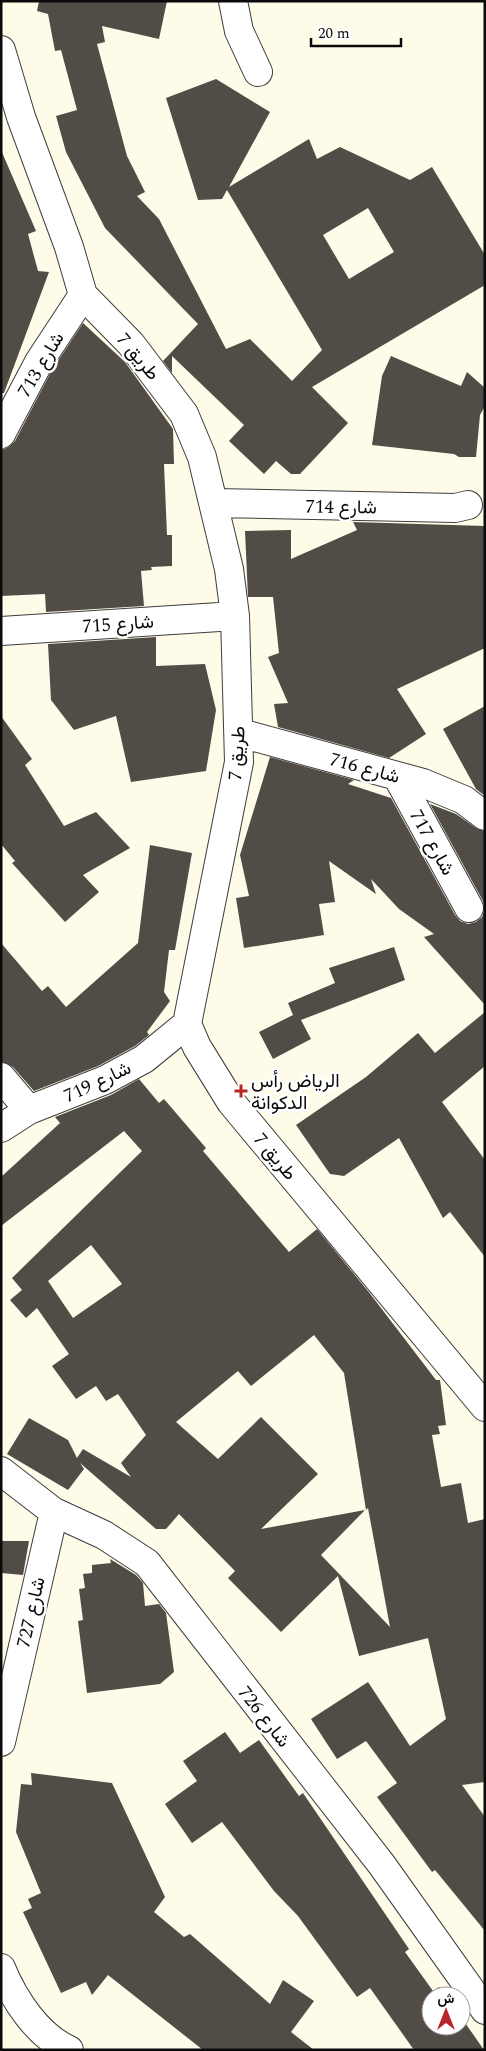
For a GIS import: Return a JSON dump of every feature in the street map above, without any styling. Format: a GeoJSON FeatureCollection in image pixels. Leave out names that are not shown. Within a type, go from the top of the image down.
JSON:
{"type":"FeatureCollection","features":[{"type":"Feature","properties":{"kind":"street"},"geometry":{"type":"LineString","coordinates":[[233,1],[240,31],[258,72]]}},
{"type":"Feature","properties":{"kind":"street","name":"7 طريق"},"geometry":{"type":"LineString","coordinates":[[3,60],[21,117],[69,247],[83,295],[131,344],[184,414],[202,456],[229,568],[235,616],[240,762],[187,1024],[197,1047],[231,1102],[485,1407]]}},
{"type":"Feature","properties":{"kind":"street","name":"شارع 713"},"geometry":{"type":"LineString","coordinates":[[1,434],[39,362],[83,295]]}},
{"type":"Feature","properties":{"kind":"street","name":"شارع 714"},"geometry":{"type":"LineString","coordinates":[[214,503],[455,508],[468,505]]}},
{"type":"Feature","properties":{"kind":"street","name":"شارع 715"},"geometry":{"type":"LineString","coordinates":[[1,631],[235,616]]}},
{"type":"Feature","properties":{"kind":"street","name":"شارع 716"},"geometry":{"type":"LineString","coordinates":[[240,733],[423,783],[464,800],[485,816]]}},
{"type":"Feature","properties":{"kind":"street","name":"شارع 717"},"geometry":{"type":"LineString","coordinates":[[397,776],[469,908]]}},
{"type":"Feature","properties":{"kind":"street","name":"شارع 719"},"geometry":{"type":"LineString","coordinates":[[1,1128],[29,1110],[113,1076],[144,1058],[187,1024]]}},
{"type":"Feature","properties":{"kind":"street"},"geometry":{"type":"LineString","coordinates":[[1,1077],[29,1110]]}},
{"type":"Feature","properties":{"kind":"street","name":"شارع 726"},"geometry":{"type":"LineString","coordinates":[[1,1471],[54,1512],[104,1535],[147,1563],[382,1865],[485,2010]]}},
{"type":"Feature","properties":{"kind":"street","name":"شارع 727"},"geometry":{"type":"LineString","coordinates":[[1,1742],[54,1512]]}},
{"type":"Feature","properties":{"kind":"street"},"geometry":{"type":"LineString","coordinates":[[1,1968],[28,2015],[56,2044],[69,2050]]}},
{"type":"Feature","properties":{"kind":"building"},"geometry":{"type":"Polygon","coordinates":[[[39,1],[167,1],[159,39],[102,26],[105,42],[97,44],[127,156],[145,192],[137,196],[159,219],[226,349],[250,339],[292,381],[322,350],[227,190],[222,199],[198,200],[166,98],[216,79],[270,112],[229,187],[309,139],[317,159],[340,147],[410,180],[432,167],[485,255],[485,285],[312,387],[348,423],[300,474],[291,474],[276,461],[264,474],[229,441],[244,425],[172,356],[172,373],[163,361],[198,324],[105,228],[66,152],[56,116],[77,110],[61,50],[55,51],[48,14],[37,11],[39,1]],[[368,208],[323,235],[349,279],[394,252],[368,208]]]}},
{"type":"Feature","properties":{"kind":"building"},"geometry":{"type":"Polygon","coordinates":[[[1,150],[36,231],[28,234],[38,271],[49,272],[4,393],[1,393],[1,150]]]}},
{"type":"Feature","properties":{"kind":"building"},"geometry":{"type":"Polygon","coordinates":[[[83,323],[125,362],[173,429],[174,464],[164,464],[167,535],[172,535],[172,566],[151,567],[152,570],[141,571],[144,606],[46,612],[45,594],[1,596],[1,450],[9,447],[15,441],[52,370],[83,323]]]}},
{"type":"Feature","properties":{"kind":"building"},"geometry":{"type":"Polygon","coordinates":[[[391,356],[461,386],[467,372],[485,388],[485,406],[480,415],[476,457],[459,457],[454,454],[372,445],[382,376],[391,356]]]}},
{"type":"Feature","properties":{"kind":"building"},"geometry":{"type":"Polygon","coordinates":[[[353,522],[485,526],[485,648],[397,689],[426,734],[389,758],[278,727],[274,704],[288,703],[268,657],[279,653],[273,597],[248,597],[245,531],[291,530],[291,559],[357,530],[353,522]]]}},
{"type":"Feature","properties":{"kind":"building"},"geometry":{"type":"Polygon","coordinates":[[[156,637],[156,666],[205,664],[216,710],[206,771],[131,782],[116,716],[74,730],[51,700],[48,644],[156,637]]]}},
{"type":"Feature","properties":{"kind":"building"},"geometry":{"type":"Polygon","coordinates":[[[485,706],[485,796],[476,789],[443,729],[485,706]]]}},
{"type":"Feature","properties":{"kind":"building"},"geometry":{"type":"Polygon","coordinates":[[[1,716],[32,759],[25,765],[64,826],[96,812],[130,848],[83,875],[99,892],[65,922],[12,863],[15,861],[1,844],[1,716]]]}},
{"type":"Feature","properties":{"kind":"building"},"geometry":{"type":"Polygon","coordinates":[[[270,757],[354,780],[348,784],[391,798],[460,921],[468,924],[476,922],[482,917],[485,909],[485,1005],[424,937],[434,934],[399,909],[371,879],[376,894],[329,861],[335,902],[319,904],[324,935],[244,948],[236,898],[249,896],[240,855],[270,757]]]}},
{"type":"Feature","properties":{"kind":"building"},"geometry":{"type":"Polygon","coordinates":[[[430,804],[456,814],[476,828],[485,831],[485,909],[483,901],[430,804]]]}},
{"type":"Feature","properties":{"kind":"building"},"geometry":{"type":"Polygon","coordinates":[[[150,845],[192,853],[175,950],[169,950],[164,992],[170,1001],[147,1032],[149,1035],[135,1046],[98,1066],[34,1091],[13,1067],[1,1062],[1,943],[42,991],[48,986],[66,1007],[138,943],[150,845]]]}},
{"type":"Feature","properties":{"kind":"building"},"geometry":{"type":"Polygon","coordinates":[[[394,947],[405,980],[301,1020],[311,1039],[273,1059],[259,1032],[293,1015],[288,1003],[335,983],[329,968],[394,947]]]}},
{"type":"Feature","properties":{"kind":"building"},"geometry":{"type":"Polygon","coordinates":[[[485,1012],[485,1066],[442,1102],[485,1160],[485,1257],[450,1212],[443,1218],[399,1138],[344,1176],[330,1174],[296,1125],[366,1077],[418,1033],[435,1053],[485,1012]]]}},
{"type":"Feature","properties":{"kind":"building"},"geometry":{"type":"Polygon","coordinates":[[[139,1079],[159,1103],[164,1099],[206,1148],[203,1151],[289,1252],[317,1229],[368,1291],[436,1380],[440,1380],[446,1425],[438,1426],[440,1434],[432,1435],[441,1487],[461,1483],[468,1523],[485,1519],[485,1782],[462,1785],[485,1817],[485,1931],[435,1870],[432,1872],[377,1797],[397,1783],[366,1741],[337,1759],[311,1719],[368,1682],[410,1746],[446,1719],[428,1638],[359,1656],[338,1576],[281,1632],[228,1578],[235,1571],[179,1514],[166,1529],[156,1529],[80,1463],[84,1469],[68,1490],[7,1454],[29,1418],[68,1440],[77,1458],[83,1449],[131,1477],[121,1463],[146,1435],[118,1394],[106,1401],[96,1386],[76,1399],[52,1366],[69,1354],[37,1308],[26,1318],[10,1300],[22,1290],[12,1278],[142,1151],[124,1131],[1,1226],[1,1177],[60,1123],[55,1117],[111,1095],[139,1079]],[[91,1245],[48,1281],[73,1318],[122,1284],[91,1245]],[[314,1335],[251,1386],[238,1371],[176,1422],[218,1459],[261,1417],[318,1474],[261,1529],[365,1510],[321,1555],[390,1627],[368,1508],[366,1510],[344,1373],[314,1335]]]}},
{"type":"Feature","properties":{"kind":"building"},"geometry":{"type":"Polygon","coordinates":[[[1,1541],[29,1541],[23,1575],[1,1573],[1,1541]]]}},
{"type":"Feature","properties":{"kind":"building"},"geometry":{"type":"Polygon","coordinates":[[[110,1559],[136,1575],[143,1583],[145,1606],[159,1604],[166,1613],[174,1672],[160,1684],[87,1693],[78,1621],[83,1620],[79,1589],[85,1588],[83,1574],[92,1573],[92,1565],[111,1563],[110,1559]]]}},
{"type":"Feature","properties":{"kind":"building"},"geometry":{"type":"Polygon","coordinates":[[[225,1732],[240,1753],[259,1740],[299,1796],[303,1793],[409,1949],[405,1952],[429,1986],[421,1986],[421,2036],[471,2036],[471,2031],[484,2050],[414,2050],[370,1988],[357,1997],[298,1916],[274,1891],[222,1822],[192,1843],[165,1804],[197,1781],[183,1761],[225,1732]]]}},
{"type":"Feature","properties":{"kind":"building"},"geometry":{"type":"Polygon","coordinates":[[[31,1773],[112,1783],[165,1897],[154,1912],[184,1937],[190,1934],[270,2004],[283,1980],[314,2001],[291,2032],[314,2050],[203,2050],[108,1975],[92,1995],[86,1982],[61,1993],[23,1912],[32,1908],[28,1899],[41,1893],[16,1832],[21,1784],[32,1785],[31,1773]]]}},
{"type":"Feature","properties":{"kind":"place","name":"الرياض رأس الدكوانة"},"geometry":{"type":"Point","coordinates":[241,1091]}}]}
